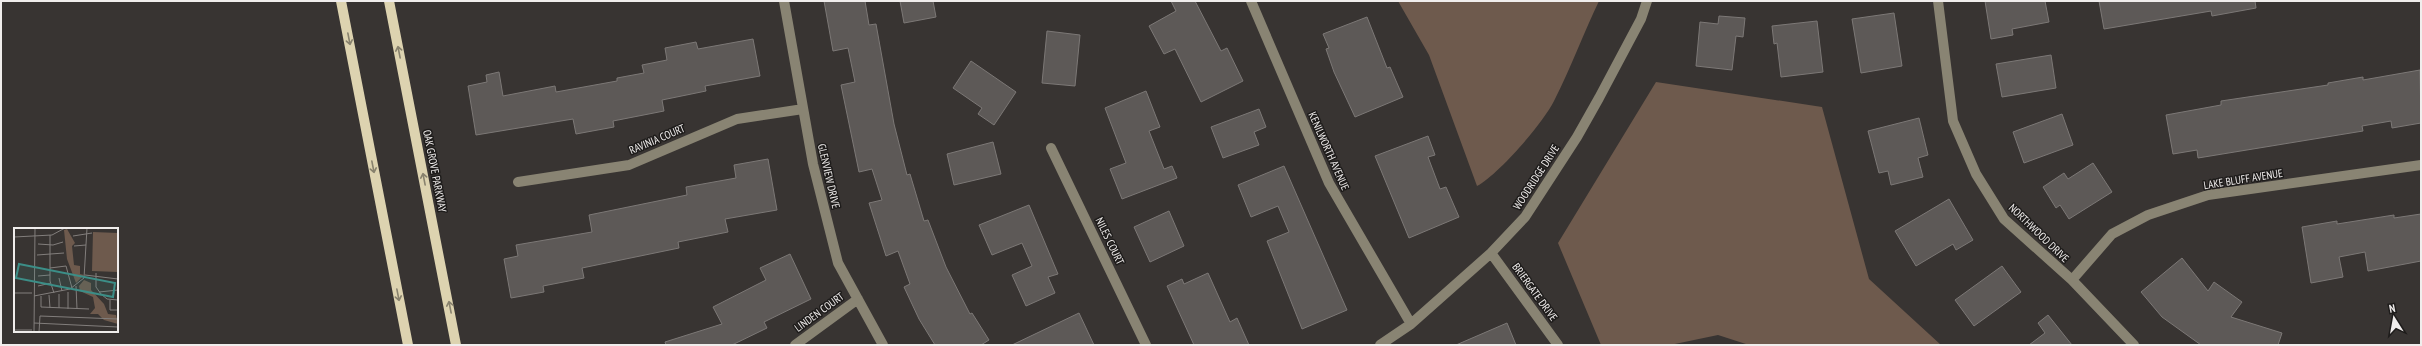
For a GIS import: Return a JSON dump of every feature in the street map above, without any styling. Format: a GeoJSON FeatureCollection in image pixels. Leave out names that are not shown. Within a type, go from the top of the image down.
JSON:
{"type":"FeatureCollection","features":[{"type":"Feature","properties":{"kind":"main road"},"geometry":{"type":"LineString","coordinates":[[341,1],[408,345]]}},
{"type":"Feature","properties":{"kind":"main road","name":"OAK GROVE PARKWAY"},"geometry":{"type":"LineString","coordinates":[[389,1],[456,345]]}},
{"type":"Feature","properties":{"kind":"street","name":"GLENVIEW DRIVE"},"geometry":{"type":"LineString","coordinates":[[784,1],[813,164],[838,263],[883,345]]}},
{"type":"Feature","properties":{"kind":"street","name":"KENILWORTH AVENUE"},"geometry":{"type":"LineString","coordinates":[[1251,1],[1329,183],[1411,324]]}},
{"type":"Feature","properties":{"kind":"street","name":"WOODRIDGE DRIVE"},"geometry":{"type":"LineString","coordinates":[[1380,345],[1411,324],[1491,253],[1525,217],[1576,137],[1641,19],[1647,1]]}},
{"type":"Feature","properties":{"kind":"street","name":"NORTHWOOD DRIVE"},"geometry":{"type":"LineString","coordinates":[[1938,1],[1953,121],[1976,174],[2004,219],[2072,280],[2134,345]]}},
{"type":"Feature","properties":{"kind":"street","name":"RAVINIA COURT"},"geometry":{"type":"LineString","coordinates":[[518,182],[629,165],[737,119],[803,109]]}},
{"type":"Feature","properties":{"kind":"street","name":"NILES COURT"},"geometry":{"type":"LineString","coordinates":[[1051,148],[1146,345]]}},
{"type":"Feature","properties":{"kind":"street","name":"LAKE BLUFF AVENUE"},"geometry":{"type":"LineString","coordinates":[[2072,280],[2112,234],[2148,215],[2208,195],[2421,165]]}},
{"type":"Feature","properties":{"kind":"street","name":"BRIERGATE DRIVE"},"geometry":{"type":"LineString","coordinates":[[1491,253],[1558,345]]}},
{"type":"Feature","properties":{"kind":"street","name":"LINDEN COURT"},"geometry":{"type":"LineString","coordinates":[[795,345],[858,299]]}},
{"type":"Feature","properties":{"kind":"shaded area"},"geometry":{"type":"Polygon","coordinates":[[[1398,1],[1599,1],[1554,101],[1540,122],[1520,147],[1497,171],[1477,186],[1429,55],[1398,1]]]}},
{"type":"Feature","properties":{"kind":"shaded area"},"geometry":{"type":"Polygon","coordinates":[[[1656,82],[1822,107],[1869,279],[1941,345],[1749,345],[1718,335],[1670,345],[1601,345],[1558,243],[1656,82]]]}},
{"type":"Feature","properties":{"kind":"building"},"geometry":{"type":"Polygon","coordinates":[[[824,1],[865,1],[869,25],[876,24],[894,124],[907,175],[910,174],[924,221],[928,220],[946,267],[970,314],[972,313],[989,340],[981,345],[935,345],[919,319],[904,287],[910,284],[898,251],[886,256],[869,203],[882,200],[872,169],[859,172],[841,85],[855,82],[848,48],[833,51],[824,1]]]}},
{"type":"Feature","properties":{"kind":"building"},"geometry":{"type":"Polygon","coordinates":[[[900,1],[933,1],[936,17],[904,23],[900,1]]]}},
{"type":"Feature","properties":{"kind":"building"},"geometry":{"type":"Polygon","coordinates":[[[1171,1],[1195,1],[1221,51],[1227,48],[1243,81],[1201,102],[1175,49],[1164,54],[1149,26],[1176,11],[1171,1]]]}},
{"type":"Feature","properties":{"kind":"building"},"geometry":{"type":"Polygon","coordinates":[[[1985,1],[2045,1],[2049,22],[2012,29],[2013,35],[1991,39],[1985,1]]]}},
{"type":"Feature","properties":{"kind":"building"},"geometry":{"type":"Polygon","coordinates":[[[2099,1],[2255,1],[2256,8],[2212,16],[2211,11],[2104,29],[2099,1]]]}},
{"type":"Feature","properties":{"kind":"building"},"geometry":{"type":"Polygon","coordinates":[[[1894,13],[1902,66],[1861,73],[1852,19],[1894,13]]]}},
{"type":"Feature","properties":{"kind":"building"},"geometry":{"type":"Polygon","coordinates":[[[1719,16],[1745,18],[1743,37],[1736,36],[1732,70],[1696,66],[1700,22],[1718,24],[1719,16]]]}},
{"type":"Feature","properties":{"kind":"building"},"geometry":{"type":"Polygon","coordinates":[[[1367,17],[1387,68],[1390,67],[1403,97],[1355,117],[1334,72],[1326,49],[1329,48],[1323,34],[1367,17]]]}},
{"type":"Feature","properties":{"kind":"building"},"geometry":{"type":"Polygon","coordinates":[[[1817,21],[1823,72],[1781,77],[1777,43],[1774,44],[1772,26],[1817,21]]]}},
{"type":"Feature","properties":{"kind":"building"},"geometry":{"type":"Polygon","coordinates":[[[1047,31],[1080,35],[1075,86],[1042,83],[1047,31]]]}},
{"type":"Feature","properties":{"kind":"building"},"geometry":{"type":"Polygon","coordinates":[[[753,39],[760,76],[705,86],[706,91],[662,100],[664,111],[613,121],[614,127],[576,134],[573,119],[476,135],[468,86],[487,82],[486,75],[499,72],[503,96],[555,86],[556,92],[617,81],[617,78],[644,73],[642,65],[667,60],[665,48],[696,42],[698,49],[753,39]]]}},
{"type":"Feature","properties":{"kind":"building"},"geometry":{"type":"Polygon","coordinates":[[[2051,55],[2056,88],[2002,97],[1996,64],[2051,55]]]}},
{"type":"Feature","properties":{"kind":"building"},"geometry":{"type":"Polygon","coordinates":[[[971,61],[1016,92],[994,125],[978,114],[982,108],[953,88],[971,61]]]}},
{"type":"Feature","properties":{"kind":"building"},"geometry":{"type":"Polygon","coordinates":[[[2420,70],[2421,123],[2392,128],[2391,121],[2362,126],[2363,131],[2198,158],[2197,150],[2173,154],[2166,115],[2221,105],[2221,101],[2328,85],[2328,83],[2363,77],[2363,80],[2420,70]]]}},
{"type":"Feature","properties":{"kind":"building"},"geometry":{"type":"Polygon","coordinates":[[[1146,91],[1160,127],[1149,131],[1164,169],[1172,166],[1177,178],[1122,199],[1110,169],[1126,163],[1105,108],[1146,91]]]}},
{"type":"Feature","properties":{"kind":"building"},"geometry":{"type":"Polygon","coordinates":[[[1259,109],[1266,127],[1254,132],[1259,145],[1223,158],[1211,127],[1259,109]]]}},
{"type":"Feature","properties":{"kind":"building"},"geometry":{"type":"Polygon","coordinates":[[[2062,114],[2073,145],[2024,163],[2013,132],[2062,114]]]}},
{"type":"Feature","properties":{"kind":"building"},"geometry":{"type":"Polygon","coordinates":[[[1919,118],[1928,155],[1918,158],[1923,177],[1891,185],[1888,171],[1879,173],[1868,131],[1919,118]]]}},
{"type":"Feature","properties":{"kind":"building"},"geometry":{"type":"Polygon","coordinates":[[[1428,136],[1435,155],[1428,157],[1440,189],[1446,187],[1459,217],[1409,238],[1375,156],[1428,136]]]}},
{"type":"Feature","properties":{"kind":"building"},"geometry":{"type":"Polygon","coordinates":[[[993,142],[1001,174],[954,185],[947,154],[993,142]]]}},
{"type":"Feature","properties":{"kind":"building"},"geometry":{"type":"Polygon","coordinates":[[[768,159],[777,210],[725,219],[728,232],[678,242],[679,248],[582,268],[584,278],[543,286],[544,292],[511,298],[504,259],[518,256],[516,245],[592,232],[589,215],[687,195],[686,187],[736,178],[734,165],[768,159]]]}},
{"type":"Feature","properties":{"kind":"building"},"geometry":{"type":"Polygon","coordinates":[[[2093,163],[2112,192],[2069,219],[2060,205],[2056,208],[2043,187],[2064,173],[2068,179],[2093,163]]]}},
{"type":"Feature","properties":{"kind":"building"},"geometry":{"type":"Polygon","coordinates":[[[1284,166],[1347,310],[1302,329],[1267,241],[1289,232],[1278,206],[1251,217],[1238,185],[1284,166]]]}},
{"type":"Feature","properties":{"kind":"building"},"geometry":{"type":"Polygon","coordinates":[[[1949,199],[1973,240],[1956,250],[1953,244],[1916,266],[1895,231],[1949,199]]]}},
{"type":"Feature","properties":{"kind":"building"},"geometry":{"type":"Polygon","coordinates":[[[1029,205],[1058,274],[1048,277],[1055,293],[1026,306],[1012,275],[1032,266],[1022,243],[992,255],[979,225],[1029,205]]]}},
{"type":"Feature","properties":{"kind":"building"},"geometry":{"type":"Polygon","coordinates":[[[1169,211],[1184,246],[1150,262],[1134,227],[1169,211]]]}},
{"type":"Feature","properties":{"kind":"building"},"geometry":{"type":"Polygon","coordinates":[[[2421,214],[2421,261],[2368,271],[2365,252],[2339,257],[2343,277],[2311,283],[2302,227],[2337,221],[2337,224],[2394,215],[2394,218],[2421,214]]]}},
{"type":"Feature","properties":{"kind":"building"},"geometry":{"type":"Polygon","coordinates":[[[790,254],[811,299],[764,322],[767,328],[732,345],[666,345],[665,342],[722,324],[713,307],[766,280],[760,268],[790,254]]]}},
{"type":"Feature","properties":{"kind":"building"},"geometry":{"type":"Polygon","coordinates":[[[2182,258],[2208,291],[2214,282],[2242,302],[2231,317],[2282,333],[2278,345],[2201,345],[2162,317],[2141,292],[2182,258]]]}},
{"type":"Feature","properties":{"kind":"building"},"geometry":{"type":"Polygon","coordinates":[[[2002,266],[2021,292],[1974,326],[1955,300],[2002,266]]]}},
{"type":"Feature","properties":{"kind":"building"},"geometry":{"type":"Polygon","coordinates":[[[1208,273],[1230,322],[1237,318],[1249,345],[1194,345],[1167,286],[1182,279],[1184,284],[1208,273]]]}},
{"type":"Feature","properties":{"kind":"building"},"geometry":{"type":"Polygon","coordinates":[[[1079,313],[1094,345],[1012,345],[1079,313]]]}},
{"type":"Feature","properties":{"kind":"building"},"geometry":{"type":"Polygon","coordinates":[[[2048,315],[2072,345],[2029,345],[2045,333],[2038,323],[2048,315]]]}},
{"type":"Feature","properties":{"kind":"building"},"geometry":{"type":"Polygon","coordinates":[[[1507,323],[1516,345],[1456,345],[1507,323]]]}}]}
